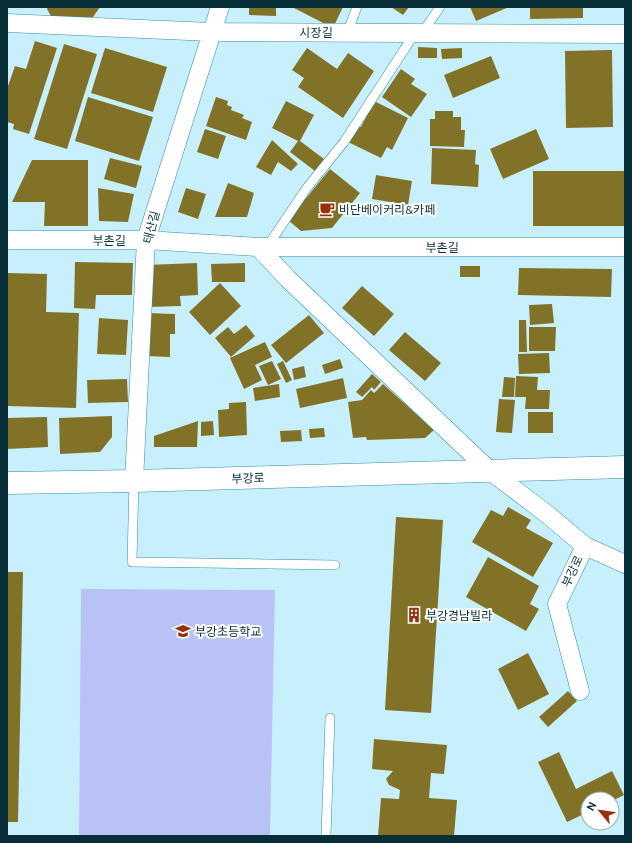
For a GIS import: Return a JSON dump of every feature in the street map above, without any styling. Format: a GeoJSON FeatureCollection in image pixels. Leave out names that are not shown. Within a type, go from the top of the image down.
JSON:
{"type":"FeatureCollection","features":[{"type":"Feature","properties":{"kind":"street","name":"태산길"},"geometry":{"type":"LineString","coordinates":[[134,481],[146,240],[220,7]]}},
{"type":"Feature","properties":{"kind":"street","name":"시장길"},"geometry":{"type":"LineString","coordinates":[[7,23],[211,32],[625,34]]}},
{"type":"Feature","properties":{"kind":"street","name":"부촌길"},"geometry":{"type":"LineString","coordinates":[[7,240],[146,240],[262,247],[625,247]]}},
{"type":"Feature","properties":{"kind":"street"},"geometry":{"type":"LineString","coordinates":[[262,247],[288,279],[490,471]]}},
{"type":"Feature","properties":{"kind":"street","name":"부강로"},"geometry":{"type":"LineString","coordinates":[[7,483],[134,481],[625,467]]}},
{"type":"Feature","properties":{"kind":"street","name":"부강로"},"geometry":{"type":"LineString","coordinates":[[490,471],[547,514],[585,546],[557,604],[580,691]]}},
{"type":"Feature","properties":{"kind":"street"},"geometry":{"type":"LineString","coordinates":[[585,546],[625,564]]}},
{"type":"Feature","properties":{"kind":"lane"},"geometry":{"type":"LineString","coordinates":[[347,33],[357,7]]}},
{"type":"Feature","properties":{"kind":"lane"},"geometry":{"type":"LineString","coordinates":[[262,247],[344,142],[418,33],[440,7]]}},
{"type":"Feature","properties":{"kind":"lane"},"geometry":{"type":"LineString","coordinates":[[134,481],[132,562],[335,565]]}},
{"type":"Feature","properties":{"kind":"lane"},"geometry":{"type":"LineString","coordinates":[[326,836],[330,718]]}},
{"type":"Feature","properties":{"kind":"shaded area"},"geometry":{"type":"Polygon","coordinates":[[[81,589],[275,590],[270,836],[79,836],[81,589]]]}},
{"type":"Feature","properties":{"kind":"building"},"geometry":{"type":"Polygon","coordinates":[[[48,7],[100,7],[93,17],[52,18],[47,9],[48,7]]]}},
{"type":"Feature","properties":{"kind":"building"},"geometry":{"type":"Polygon","coordinates":[[[249,7],[276,7],[276,16],[249,15],[249,7]]]}},
{"type":"Feature","properties":{"kind":"building"},"geometry":{"type":"Polygon","coordinates":[[[292,7],[343,7],[333,28],[292,7]]]}},
{"type":"Feature","properties":{"kind":"building"},"geometry":{"type":"Polygon","coordinates":[[[391,7],[409,7],[403,15],[391,7]]]}},
{"type":"Feature","properties":{"kind":"building"},"geometry":{"type":"Polygon","coordinates":[[[470,7],[509,7],[476,21],[470,7]]]}},
{"type":"Feature","properties":{"kind":"building"},"geometry":{"type":"Polygon","coordinates":[[[530,7],[583,7],[583,18],[530,19],[530,7]]]}},
{"type":"Feature","properties":{"kind":"building"},"geometry":{"type":"Polygon","coordinates":[[[35,41],[57,48],[29,134],[13,129],[14,124],[7,122],[7,89],[15,66],[26,69],[35,41]]]}},
{"type":"Feature","properties":{"kind":"building"},"geometry":{"type":"Polygon","coordinates":[[[64,44],[97,54],[67,149],[34,139],[64,44]]]}},
{"type":"Feature","properties":{"kind":"building"},"geometry":{"type":"Polygon","coordinates":[[[418,47],[437,48],[437,58],[418,58],[418,47]]]}},
{"type":"Feature","properties":{"kind":"building"},"geometry":{"type":"Polygon","coordinates":[[[105,48],[167,67],[153,112],[91,93],[105,48]]]}},
{"type":"Feature","properties":{"kind":"building"},"geometry":{"type":"Polygon","coordinates":[[[307,48],[337,69],[348,53],[374,71],[343,118],[298,87],[304,78],[292,70],[307,48]]]}},
{"type":"Feature","properties":{"kind":"building"},"geometry":{"type":"Polygon","coordinates":[[[462,48],[462,58],[442,59],[441,49],[462,48]]]}},
{"type":"Feature","properties":{"kind":"building"},"geometry":{"type":"Polygon","coordinates":[[[612,50],[613,127],[566,128],[565,51],[612,50]]]}},
{"type":"Feature","properties":{"kind":"building"},"geometry":{"type":"Polygon","coordinates":[[[491,56],[500,78],[453,98],[444,75],[491,56]]]}},
{"type":"Feature","properties":{"kind":"building"},"geometry":{"type":"Polygon","coordinates":[[[401,69],[415,79],[411,84],[427,94],[411,117],[382,97],[401,69]]]}},
{"type":"Feature","properties":{"kind":"building"},"geometry":{"type":"Polygon","coordinates":[[[88,97],[153,117],[139,161],[75,141],[88,97]]]}},
{"type":"Feature","properties":{"kind":"building"},"geometry":{"type":"Polygon","coordinates":[[[216,97],[228,101],[227,105],[232,107],[231,110],[244,115],[242,118],[252,122],[246,140],[206,126],[216,97]]]}},
{"type":"Feature","properties":{"kind":"building"},"geometry":{"type":"Polygon","coordinates":[[[286,101],[314,115],[300,141],[324,159],[315,171],[290,152],[298,141],[272,128],[286,101]]]}},
{"type":"Feature","properties":{"kind":"building"},"geometry":{"type":"Polygon","coordinates":[[[374,101],[408,118],[392,150],[387,147],[381,158],[348,142],[357,125],[361,127],[374,101]]]}},
{"type":"Feature","properties":{"kind":"building"},"geometry":{"type":"Polygon","coordinates":[[[435,111],[453,111],[453,117],[461,117],[461,130],[465,130],[464,147],[430,146],[430,119],[435,119],[435,111]]]}},
{"type":"Feature","properties":{"kind":"building"},"geometry":{"type":"Polygon","coordinates":[[[205,129],[226,136],[218,159],[197,152],[205,129]]]}},
{"type":"Feature","properties":{"kind":"building"},"geometry":{"type":"Polygon","coordinates":[[[536,129],[549,159],[503,179],[490,149],[536,129]]]}},
{"type":"Feature","properties":{"kind":"building"},"geometry":{"type":"Polygon","coordinates":[[[272,140],[298,164],[291,171],[278,162],[271,175],[256,167],[272,140]]]}},
{"type":"Feature","properties":{"kind":"building"},"geometry":{"type":"Polygon","coordinates":[[[432,148],[476,150],[475,164],[479,165],[478,187],[431,184],[432,148]]]}},
{"type":"Feature","properties":{"kind":"building"},"geometry":{"type":"Polygon","coordinates":[[[110,158],[142,166],[136,188],[104,179],[110,158]]]}},
{"type":"Feature","properties":{"kind":"building"},"geometry":{"type":"Polygon","coordinates":[[[32,160],[88,160],[88,226],[44,226],[45,202],[12,202],[32,160]]]}},
{"type":"Feature","properties":{"kind":"building"},"geometry":{"type":"Polygon","coordinates":[[[330,169],[360,193],[332,228],[301,231],[288,220],[330,169]]]}},
{"type":"Feature","properties":{"kind":"building"},"geometry":{"type":"Polygon","coordinates":[[[533,171],[625,171],[625,226],[533,226],[533,171]]]}},
{"type":"Feature","properties":{"kind":"building"},"geometry":{"type":"Polygon","coordinates":[[[376,175],[412,181],[408,205],[372,199],[376,175]]]}},
{"type":"Feature","properties":{"kind":"building"},"geometry":{"type":"Polygon","coordinates":[[[228,183],[254,193],[247,217],[215,217],[228,183]]]}},
{"type":"Feature","properties":{"kind":"building"},"geometry":{"type":"Polygon","coordinates":[[[98,188],[134,194],[128,222],[99,221],[98,188]]]}},
{"type":"Feature","properties":{"kind":"building"},"geometry":{"type":"Polygon","coordinates":[[[186,188],[206,194],[198,219],[178,212],[186,188]]]}},
{"type":"Feature","properties":{"kind":"building"},"geometry":{"type":"Polygon","coordinates":[[[75,262],[133,263],[132,295],[96,295],[95,309],[74,308],[75,262]]]}},
{"type":"Feature","properties":{"kind":"building"},"geometry":{"type":"Polygon","coordinates":[[[197,263],[198,295],[180,296],[181,306],[149,307],[147,265],[197,263]]]}},
{"type":"Feature","properties":{"kind":"building"},"geometry":{"type":"Polygon","coordinates":[[[245,263],[245,282],[212,282],[211,264],[245,263]]]}},
{"type":"Feature","properties":{"kind":"building"},"geometry":{"type":"Polygon","coordinates":[[[460,266],[480,266],[480,277],[460,277],[460,266]]]}},
{"type":"Feature","properties":{"kind":"building"},"geometry":{"type":"Polygon","coordinates":[[[519,268],[612,269],[611,297],[518,295],[519,268]]]}},
{"type":"Feature","properties":{"kind":"building"},"geometry":{"type":"Polygon","coordinates":[[[7,273],[47,274],[46,312],[79,313],[76,408],[7,406],[7,273]]]}},
{"type":"Feature","properties":{"kind":"building"},"geometry":{"type":"Polygon","coordinates":[[[220,283],[241,306],[210,335],[189,312],[220,283]]]}},
{"type":"Feature","properties":{"kind":"building"},"geometry":{"type":"Polygon","coordinates":[[[362,286],[394,314],[374,336],[342,308],[362,286]]]}},
{"type":"Feature","properties":{"kind":"building"},"geometry":{"type":"Polygon","coordinates":[[[552,304],[554,323],[530,325],[529,305],[552,304]]]}},
{"type":"Feature","properties":{"kind":"building"},"geometry":{"type":"Polygon","coordinates":[[[147,313],[175,314],[175,334],[170,334],[170,357],[146,356],[147,313]]]}},
{"type":"Feature","properties":{"kind":"building"},"geometry":{"type":"Polygon","coordinates":[[[309,315],[324,333],[286,363],[271,345],[309,315]]]}},
{"type":"Feature","properties":{"kind":"building"},"geometry":{"type":"Polygon","coordinates":[[[99,318],[128,320],[126,355],[97,354],[99,318]]]}},
{"type":"Feature","properties":{"kind":"building"},"geometry":{"type":"Polygon","coordinates":[[[519,320],[526,320],[527,352],[519,352],[519,320]]]}},
{"type":"Feature","properties":{"kind":"building"},"geometry":{"type":"Polygon","coordinates":[[[246,325],[255,336],[231,357],[215,338],[228,327],[234,334],[246,325]]]}},
{"type":"Feature","properties":{"kind":"building"},"geometry":{"type":"Polygon","coordinates":[[[529,327],[556,327],[555,351],[529,351],[529,327]]]}},
{"type":"Feature","properties":{"kind":"building"},"geometry":{"type":"Polygon","coordinates":[[[405,332],[441,363],[425,381],[389,350],[405,332]]]}},
{"type":"Feature","properties":{"kind":"building"},"geometry":{"type":"Polygon","coordinates":[[[265,342],[272,357],[255,365],[262,380],[244,389],[230,358],[265,342]]]}},
{"type":"Feature","properties":{"kind":"building"},"geometry":{"type":"Polygon","coordinates":[[[549,353],[550,373],[519,374],[518,354],[549,353]]]}},
{"type":"Feature","properties":{"kind":"building"},"geometry":{"type":"Polygon","coordinates":[[[340,359],[343,368],[325,374],[322,365],[340,359]]]}},
{"type":"Feature","properties":{"kind":"building"},"geometry":{"type":"Polygon","coordinates":[[[272,361],[281,379],[268,385],[259,366],[272,361]]]}},
{"type":"Feature","properties":{"kind":"building"},"geometry":{"type":"Polygon","coordinates":[[[283,361],[292,380],[286,383],[277,364],[283,361]]]}},
{"type":"Feature","properties":{"kind":"building"},"geometry":{"type":"Polygon","coordinates":[[[304,366],[306,377],[294,380],[292,369],[304,366]]]}},
{"type":"Feature","properties":{"kind":"building"},"geometry":{"type":"Polygon","coordinates":[[[372,374],[381,382],[374,390],[372,387],[362,397],[356,392],[372,374]]]}},
{"type":"Feature","properties":{"kind":"building"},"geometry":{"type":"Polygon","coordinates":[[[516,376],[538,377],[537,390],[550,390],[549,409],[525,409],[526,397],[515,397],[516,376]]]}},
{"type":"Feature","properties":{"kind":"building"},"geometry":{"type":"Polygon","coordinates":[[[504,377],[515,378],[514,397],[502,397],[504,377]]]}},
{"type":"Feature","properties":{"kind":"building"},"geometry":{"type":"Polygon","coordinates":[[[343,378],[347,398],[300,408],[296,389],[343,378]]]}},
{"type":"Feature","properties":{"kind":"building"},"geometry":{"type":"Polygon","coordinates":[[[127,379],[128,402],[88,403],[87,380],[127,379]]]}},
{"type":"Feature","properties":{"kind":"building"},"geometry":{"type":"Polygon","coordinates":[[[279,384],[280,397],[255,401],[253,388],[279,384]]]}},
{"type":"Feature","properties":{"kind":"building"},"geometry":{"type":"Polygon","coordinates":[[[383,384],[434,430],[425,438],[367,440],[366,437],[353,438],[348,402],[362,400],[371,390],[374,393],[383,384]]]}},
{"type":"Feature","properties":{"kind":"building"},"geometry":{"type":"Polygon","coordinates":[[[499,399],[515,400],[512,433],[496,432],[499,399]]]}},
{"type":"Feature","properties":{"kind":"building"},"geometry":{"type":"Polygon","coordinates":[[[246,402],[247,435],[219,437],[218,410],[229,409],[229,403],[246,402]]]}},
{"type":"Feature","properties":{"kind":"building"},"geometry":{"type":"Polygon","coordinates":[[[528,412],[553,412],[553,433],[528,433],[528,412]]]}},
{"type":"Feature","properties":{"kind":"building"},"geometry":{"type":"Polygon","coordinates":[[[112,416],[112,437],[100,452],[60,454],[59,418],[112,416]]]}},
{"type":"Feature","properties":{"kind":"building"},"geometry":{"type":"Polygon","coordinates":[[[47,417],[48,447],[7,449],[7,418],[47,417]]]}},
{"type":"Feature","properties":{"kind":"building"},"geometry":{"type":"Polygon","coordinates":[[[198,421],[197,447],[154,447],[154,436],[198,421]]]}},
{"type":"Feature","properties":{"kind":"building"},"geometry":{"type":"Polygon","coordinates":[[[213,421],[214,435],[201,436],[201,422],[213,421]]]}},
{"type":"Feature","properties":{"kind":"building"},"geometry":{"type":"Polygon","coordinates":[[[324,428],[325,437],[310,438],[309,429],[324,428]]]}},
{"type":"Feature","properties":{"kind":"building"},"geometry":{"type":"Polygon","coordinates":[[[301,430],[302,441],[281,442],[280,431],[301,430]]]}},
{"type":"Feature","properties":{"kind":"building"},"geometry":{"type":"Polygon","coordinates":[[[508,507],[531,520],[526,528],[553,543],[533,577],[472,542],[491,510],[503,516],[508,507]]]}},
{"type":"Feature","properties":{"kind":"building","name":"부강경남빌라"},"geometry":{"type":"Polygon","coordinates":[[[396,517],[443,520],[431,713],[385,710],[396,517]]]}},
{"type":"Feature","properties":{"kind":"building"},"geometry":{"type":"Polygon","coordinates":[[[488,557],[539,586],[530,604],[539,609],[526,631],[466,597],[488,557]]]}},
{"type":"Feature","properties":{"kind":"building"},"geometry":{"type":"Polygon","coordinates":[[[7,572],[23,572],[18,822],[7,822],[7,572]]]}},
{"type":"Feature","properties":{"kind":"building"},"geometry":{"type":"Polygon","coordinates":[[[528,653],[549,694],[518,710],[498,669],[528,653]]]}},
{"type":"Feature","properties":{"kind":"building"},"geometry":{"type":"Polygon","coordinates":[[[568,691],[577,701],[548,727],[539,717],[568,691]]]}},
{"type":"Feature","properties":{"kind":"building"},"geometry":{"type":"Polygon","coordinates":[[[374,739],[447,745],[444,774],[431,773],[429,798],[457,800],[454,836],[378,836],[381,798],[399,799],[400,790],[389,785],[386,779],[393,771],[372,769],[374,739]]]}},
{"type":"Feature","properties":{"kind":"building"},"geometry":{"type":"Polygon","coordinates":[[[559,752],[576,789],[612,771],[624,795],[620,797],[620,791],[580,791],[580,816],[567,822],[538,762],[559,752]]]}},
{"type":"Feature","properties":{"kind":"place","name":"비단베이커리&카페"},"geometry":{"type":"Point","coordinates":[327,209]}},
{"type":"Feature","properties":{"kind":"place","name":"부강경남빌라"},"geometry":{"type":"Point","coordinates":[414,615]}},
{"type":"Feature","properties":{"kind":"place","name":"부강초등학교"},"geometry":{"type":"Point","coordinates":[183,631]}}]}
